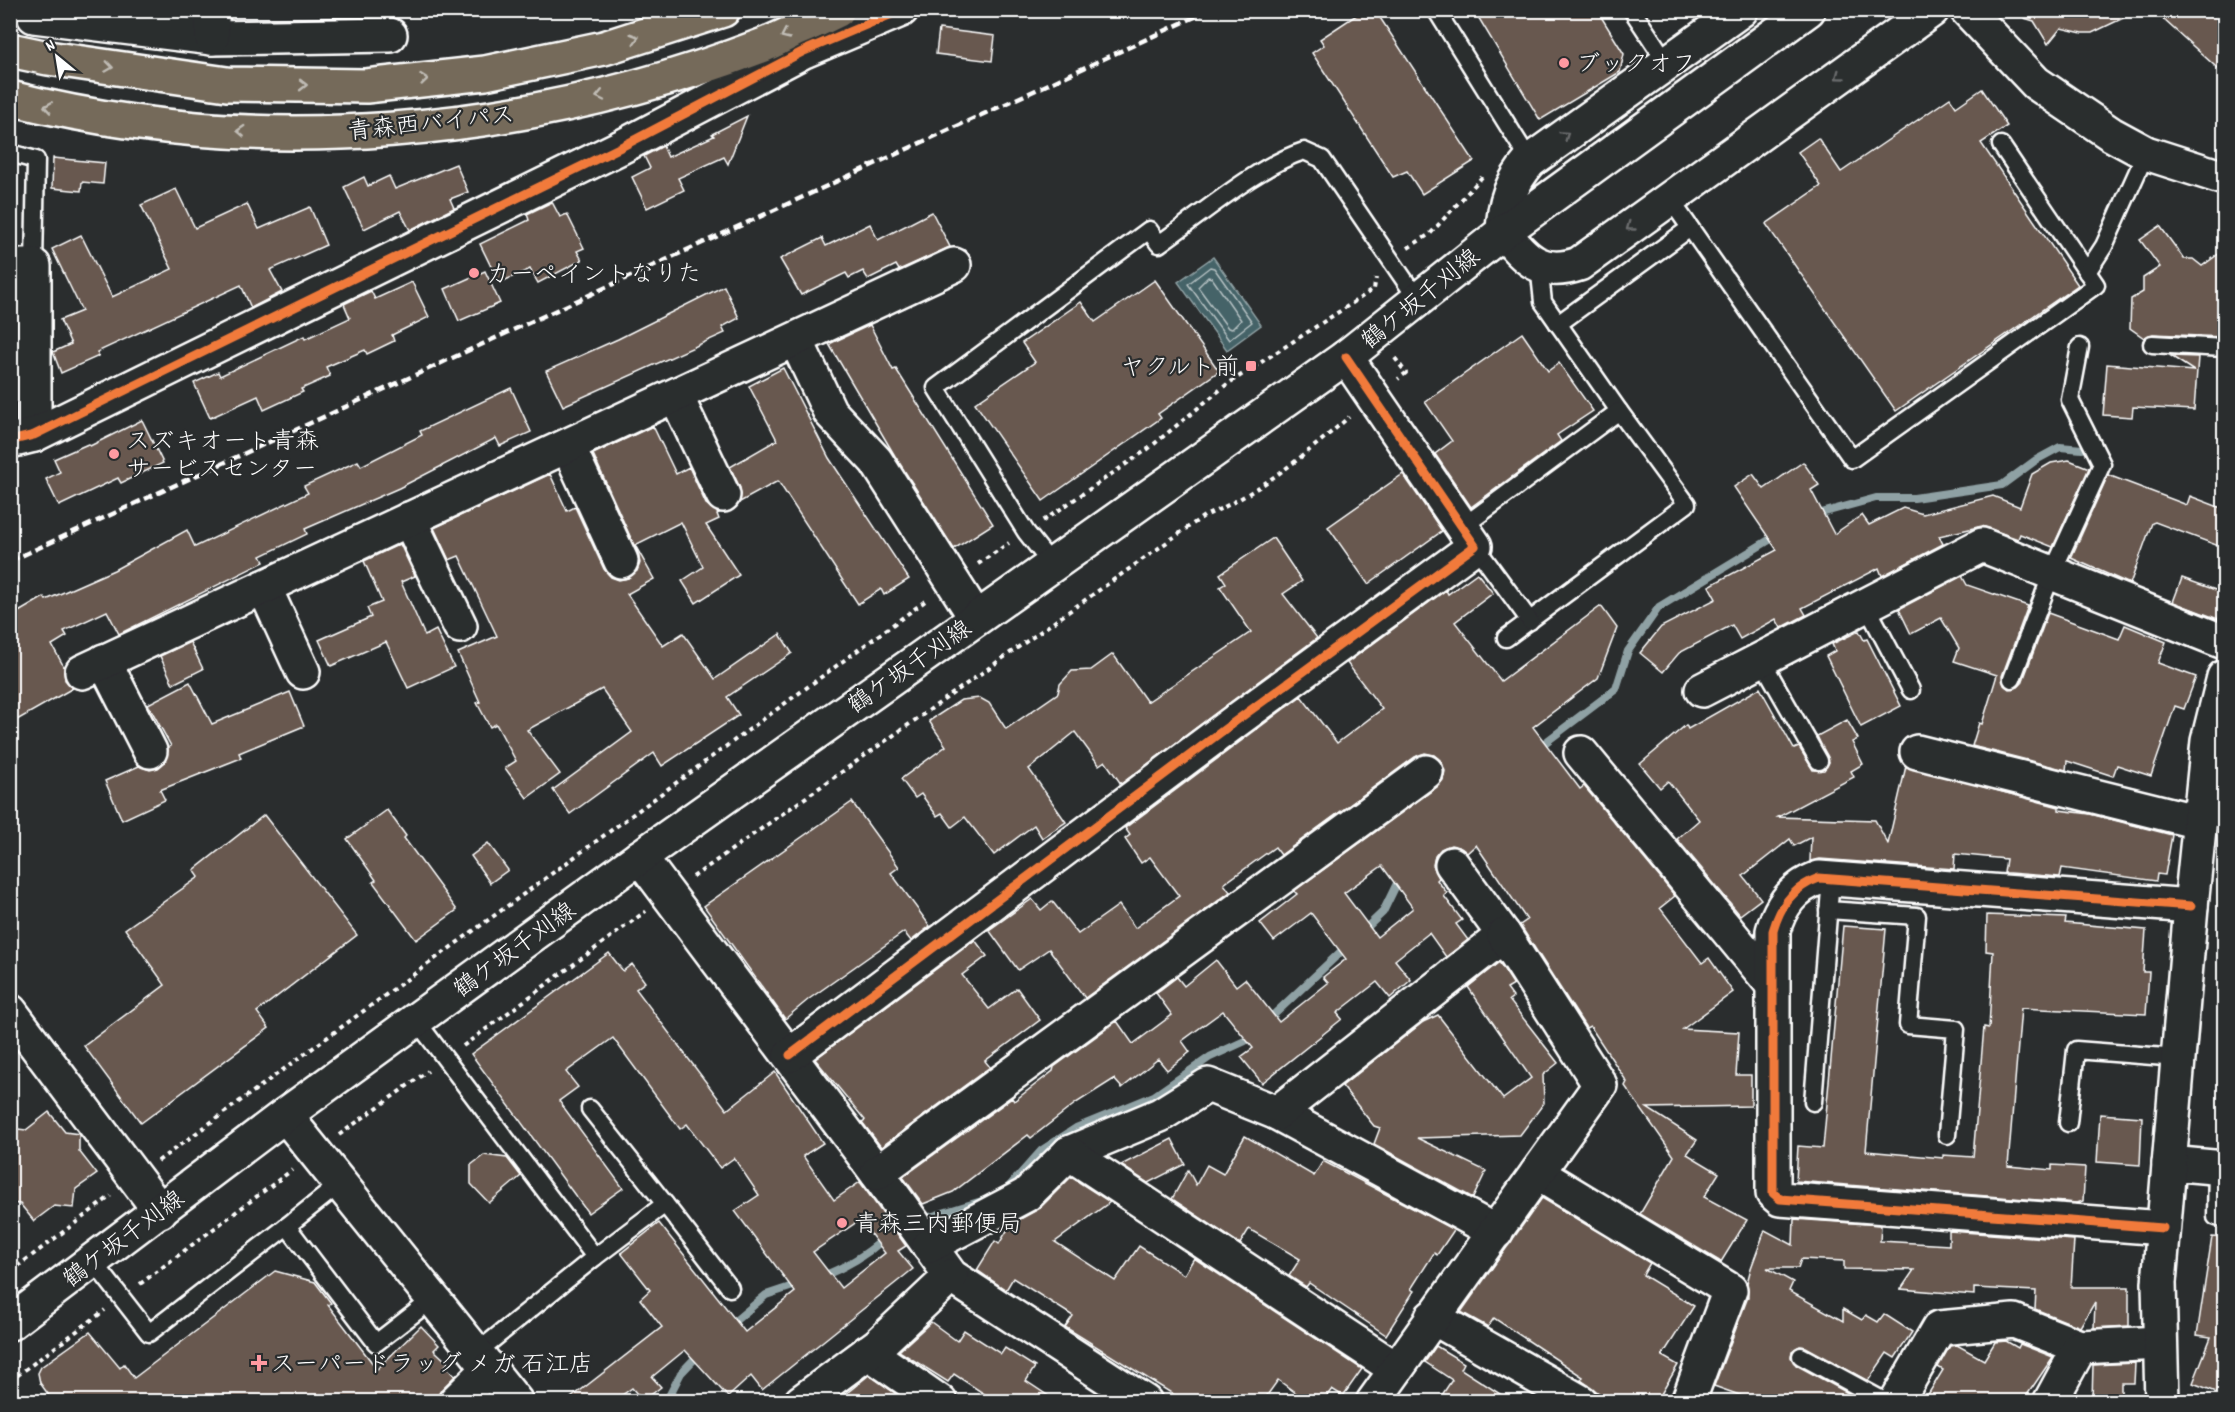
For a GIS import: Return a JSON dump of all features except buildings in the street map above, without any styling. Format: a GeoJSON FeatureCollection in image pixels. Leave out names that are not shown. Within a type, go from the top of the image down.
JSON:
{"type":"FeatureCollection","features":[{"type":"Feature","properties":{"kind":"highway","name":"青森西バイパス"},"geometry":{"type":"LineString","coordinates":[[10,50],[48,58],[227,84],[366,86],[496,71],[604,48],[723,10]]}},
{"type":"Feature","properties":{"kind":"highway","name":"青森西バイパス"},"geometry":{"type":"LineString","coordinates":[[10,99],[167,127],[257,132],[363,132],[491,119],[632,88],[764,44],[838,10]]}},
{"type":"Feature","properties":{"kind":"street"},"geometry":{"type":"LineString","coordinates":[[34,10],[34,16],[390,35]]}},
{"type":"Feature","properties":{"kind":"street"},"geometry":{"type":"LineString","coordinates":[[22,266],[22,438],[621,147],[804,51],[901,10]]}},
{"type":"Feature","properties":{"kind":"street"},"geometry":{"type":"LineString","coordinates":[[1741,10],[1530,161],[1516,178],[1508,195],[1503,232],[1524,257],[1539,266],[1554,269],[1579,264],[1932,10]]}},
{"type":"Feature","properties":{"kind":"street","name":"鶴ケ坂千刈線"},"geometry":{"type":"LineString","coordinates":[[10,1323],[285,1115],[640,857],[1346,357],[1503,232],[1808,10]]}},
{"type":"Feature","properties":{"kind":"street"},"geometry":{"type":"LineString","coordinates":[[1966,10],[2036,83],[2111,134],[2146,153],[2224,178]]}},
{"type":"Feature","properties":{"kind":"street"},"geometry":{"type":"LineString","coordinates":[[150,751],[93,666],[954,265]]}},
{"type":"Feature","properties":{"kind":"street"},"geometry":{"type":"LineString","coordinates":[[796,340],[830,412],[876,461],[976,618]]}},
{"type":"Feature","properties":{"kind":"street"},"geometry":{"type":"LineString","coordinates":[[790,1055],[1233,723],[1468,537],[1346,357]]}},
{"type":"Feature","properties":{"kind":"street"},"geometry":{"type":"LineString","coordinates":[[676,396],[723,495]]}},
{"type":"Feature","properties":{"kind":"street"},"geometry":{"type":"LineString","coordinates":[[568,446],[621,561]]}},
{"type":"Feature","properties":{"kind":"street"},"geometry":{"type":"LineString","coordinates":[[410,519],[460,626]]}},
{"type":"Feature","properties":{"kind":"street"},"geometry":{"type":"LineString","coordinates":[[1702,690],[1982,545],[2224,642]]}},
{"type":"Feature","properties":{"kind":"street"},"geometry":{"type":"LineString","coordinates":[[264,587],[303,672]]}},
{"type":"Feature","properties":{"kind":"street"},"geometry":{"type":"LineString","coordinates":[[2162,1401],[2159,1283],[2163,1228],[2199,822],[2208,741],[2224,677]]}},
{"type":"Feature","properties":{"kind":"street"},"geometry":{"type":"LineString","coordinates":[[1917,752],[2199,822]]}},
{"type":"Feature","properties":{"kind":"street"},"geometry":{"type":"LineString","coordinates":[[1581,753],[1771,983]]}},
{"type":"Feature","properties":{"kind":"street"},"geometry":{"type":"LineString","coordinates":[[878,1173],[1426,772]]}},
{"type":"Feature","properties":{"kind":"street"},"geometry":{"type":"LineString","coordinates":[[640,857],[878,1173],[951,1276],[1102,1390],[1145,1401]]}},
{"type":"Feature","properties":{"kind":"street"},"geometry":{"type":"LineString","coordinates":[[1373,1401],[1600,1084],[1504,935],[1452,864]]}},
{"type":"Feature","properties":{"kind":"street"},"geometry":{"type":"LineString","coordinates":[[2163,1228],[1780,1199],[1773,1193],[1771,983],[1773,931],[1779,910],[1806,883],[1819,878],[1830,894],[2191,906]]}},
{"type":"Feature","properties":{"kind":"street"},"geometry":{"type":"LineString","coordinates":[[1276,1113],[1504,935]]}},
{"type":"Feature","properties":{"kind":"street"},"geometry":{"type":"LineString","coordinates":[[10,1011],[160,1211]]}},
{"type":"Feature","properties":{"kind":"street"},"geometry":{"type":"LineString","coordinates":[[918,1230],[1026,1195],[1069,1153],[1161,1115],[1208,1085],[1276,1113],[1496,1232]]}},
{"type":"Feature","properties":{"kind":"street"},"geometry":{"type":"LineString","coordinates":[[285,1115],[516,1401]]}},
{"type":"Feature","properties":{"kind":"street"},"geometry":{"type":"LineString","coordinates":[[1069,1153],[1395,1369]]}},
{"type":"Feature","properties":{"kind":"street"},"geometry":{"type":"LineString","coordinates":[[2169,1163],[2221,1168]]}},
{"type":"Feature","properties":{"kind":"street"},"geometry":{"type":"LineString","coordinates":[[1537,1173],[1730,1290],[1689,1401]]}},
{"type":"Feature","properties":{"kind":"street"},"geometry":{"type":"LineString","coordinates":[[801,1401],[868,1352],[951,1276]]}},
{"type":"Feature","properties":{"kind":"street"},"geometry":{"type":"LineString","coordinates":[[1432,1317],[1581,1401]]}},
{"type":"Feature","properties":{"kind":"street"},"geometry":{"type":"LineString","coordinates":[[1896,1401],[1939,1328],[2014,1321],[2080,1347],[2160,1342]]}},
{"type":"Feature","properties":{"kind":"street"},"geometry":{"type":"LineString","coordinates":[[2050,1401],[2080,1347]]}},
{"type":"Feature","properties":{"kind":"street"},"geometry":{"type":"LineString","coordinates":[[868,1352],[940,1401]]}},
{"type":"Feature","properties":{"kind":"street"},"geometry":{"type":"LineString","coordinates":[[455,1401],[483,1360]]}},
{"type":"Feature","properties":{"kind":"lane"},"geometry":{"type":"LineString","coordinates":[[1436,10],[1530,161]]}},
{"type":"Feature","properties":{"kind":"lane"},"geometry":{"type":"LineString","coordinates":[[1632,10],[1667,63]]}},
{"type":"Feature","properties":{"kind":"lane"},"geometry":{"type":"LineString","coordinates":[[1670,199],[1852,459],[2096,285],[2001,145]]}},
{"type":"Feature","properties":{"kind":"lane"},"geometry":{"type":"LineString","coordinates":[[1052,565],[1026,532],[936,388],[1149,230],[1160,244],[1243,185],[1289,156],[1304,151],[1322,159],[1418,300]]}},
{"type":"Feature","properties":{"kind":"lane"},"geometry":{"type":"LineString","coordinates":[[10,153],[36,160],[22,266]]}},
{"type":"Feature","properties":{"kind":"lane"},"geometry":{"type":"LineString","coordinates":[[2087,272],[2104,246],[2146,153]]}},
{"type":"Feature","properties":{"kind":"lane"},"geometry":{"type":"LineString","coordinates":[[1558,324],[1690,228]]}},
{"type":"Feature","properties":{"kind":"lane"},"geometry":{"type":"LineString","coordinates":[[1506,638],[1687,504],[1543,302],[1539,266]]}},
{"type":"Feature","properties":{"kind":"lane"},"geometry":{"type":"LineString","coordinates":[[2152,344],[2224,348]]}},
{"type":"Feature","properties":{"kind":"lane"},"geometry":{"type":"LineString","coordinates":[[2012,680],[2052,573],[2102,464],[2070,400],[2080,347]]}},
{"type":"Feature","properties":{"kind":"lane"},"geometry":{"type":"LineString","coordinates":[[1530,621],[1468,537],[1619,411]]}},
{"type":"Feature","properties":{"kind":"lane"},"geometry":{"type":"LineString","coordinates":[[1866,605],[1911,690]]}},
{"type":"Feature","properties":{"kind":"lane"},"geometry":{"type":"LineString","coordinates":[[1761,659],[1819,761]]}},
{"type":"Feature","properties":{"kind":"lane"},"geometry":{"type":"LineString","coordinates":[[1813,1102],[1830,894],[1917,916],[1908,1025],[1956,1029],[1947,1135]]}},
{"type":"Feature","properties":{"kind":"lane"},"geometry":{"type":"LineString","coordinates":[[416,1020],[595,1257]]}},
{"type":"Feature","properties":{"kind":"lane"},"geometry":{"type":"LineString","coordinates":[[2068,1122],[2076,1050],[2178,1058]]}},
{"type":"Feature","properties":{"kind":"lane"},"geometry":{"type":"LineString","coordinates":[[590,1109],[730,1288]]}},
{"type":"Feature","properties":{"kind":"lane"},"geometry":{"type":"LineString","coordinates":[[2221,1168],[2216,1217],[2224,1218]]}},
{"type":"Feature","properties":{"kind":"lane"},"geometry":{"type":"LineString","coordinates":[[93,1261],[149,1333],[341,1183]]}},
{"type":"Feature","properties":{"kind":"lane"},"geometry":{"type":"LineString","coordinates":[[483,1360],[595,1257],[665,1204]]}},
{"type":"Feature","properties":{"kind":"lane"},"geometry":{"type":"LineString","coordinates":[[287,1226],[376,1343],[434,1298]]}},
{"type":"Feature","properties":{"kind":"lane"},"geometry":{"type":"LineString","coordinates":[[1801,1356],[1886,1401]]}},
{"type":"Feature","properties":{"kind":"path"},"geometry":{"type":"LineString","coordinates":[[10,1272],[135,1177],[953,581],[1148,449],[1226,385],[1374,290],[1378,268],[1430,234],[1486,172]]}},
{"type":"Feature","properties":{"kind":"path"},"geometry":{"type":"LineString","coordinates":[[10,1381],[316,1152],[669,894],[1203,516],[1227,507],[1314,447],[1373,397],[1406,373]]}},
{"type":"Feature","properties":{"kind":"water"},"geometry":{"type":"Polygon","coordinates":[[[1213,257],[1261,325],[1227,350],[1178,282],[1213,257]]]}},
{"type":"Feature","properties":{"kind":"waterway"},"geometry":{"type":"LineString","coordinates":[[1814,515],[1876,498],[1914,498],[2002,485],[2036,460],[2060,447],[2082,449]]}},
{"type":"Feature","properties":{"kind":"waterway"},"geometry":{"type":"LineString","coordinates":[[1538,748],[1616,689],[1628,651],[1659,607],[1779,534]]}},
{"type":"Feature","properties":{"kind":"waterway"},"geometry":{"type":"LineString","coordinates":[[1362,932],[1383,912],[1400,877]]}},
{"type":"Feature","properties":{"kind":"waterway"},"geometry":{"type":"LineString","coordinates":[[1266,1022],[1348,945]]}},
{"type":"Feature","properties":{"kind":"waterway"},"geometry":{"type":"LineString","coordinates":[[1007,1189],[1042,1150],[1076,1128],[1154,1096],[1210,1057],[1245,1041],[1254,1033]]}},
{"type":"Feature","properties":{"kind":"waterway"},"geometry":{"type":"LineString","coordinates":[[920,1220],[985,1200]]}},
{"type":"Feature","properties":{"kind":"waterway"},"geometry":{"type":"LineString","coordinates":[[820,1277],[854,1261],[885,1238]]}},
{"type":"Feature","properties":{"kind":"waterway"},"geometry":{"type":"LineString","coordinates":[[729,1326],[766,1295],[802,1283]]}},
{"type":"Feature","properties":{"kind":"waterway"},"geometry":{"type":"LineString","coordinates":[[666,1402],[681,1373],[700,1353]]}},
{"type":"Feature","properties":{"kind":"railway"},"geometry":{"type":"LineString","coordinates":[[10,561],[1210,10]]}},
{"type":"Feature","properties":{"kind":"cycle path"},"geometry":{"type":"LineString","coordinates":[[10,441],[34,435],[621,147],[804,51],[901,10]]}},
{"type":"Feature","properties":{"kind":"cycle path"},"geometry":{"type":"LineString","coordinates":[[790,1055],[1233,723],[1475,546],[1346,357]]}},
{"type":"Feature","properties":{"kind":"cycle path"},"geometry":{"type":"LineString","coordinates":[[2163,1228],[1780,1199],[1773,1193],[1773,931],[1779,913],[1789,898],[1802,887],[1819,878],[2191,906]]}},
{"type":"Feature","properties":{"kind":"place","name":"ブックオフ"},"geometry":{"type":"Point","coordinates":[1564,63]}},
{"type":"Feature","properties":{"kind":"place","name":"カーペイントなりた"},"geometry":{"type":"Point","coordinates":[474,273]}},
{"type":"Feature","properties":{"kind":"place","name":"ヤクルト前"},"geometry":{"type":"Point","coordinates":[1251,366]}},
{"type":"Feature","properties":{"kind":"place","name":"スズキオート青森 サービスセンター"},"geometry":{"type":"Point","coordinates":[114,454]}},
{"type":"Feature","properties":{"kind":"place","name":"青森三内郵便局"},"geometry":{"type":"Point","coordinates":[842,1223]}},
{"type":"Feature","properties":{"kind":"place","name":"スーパードラッグ メガ 石江店"},"geometry":{"type":"Point","coordinates":[259,1363]}}]}
